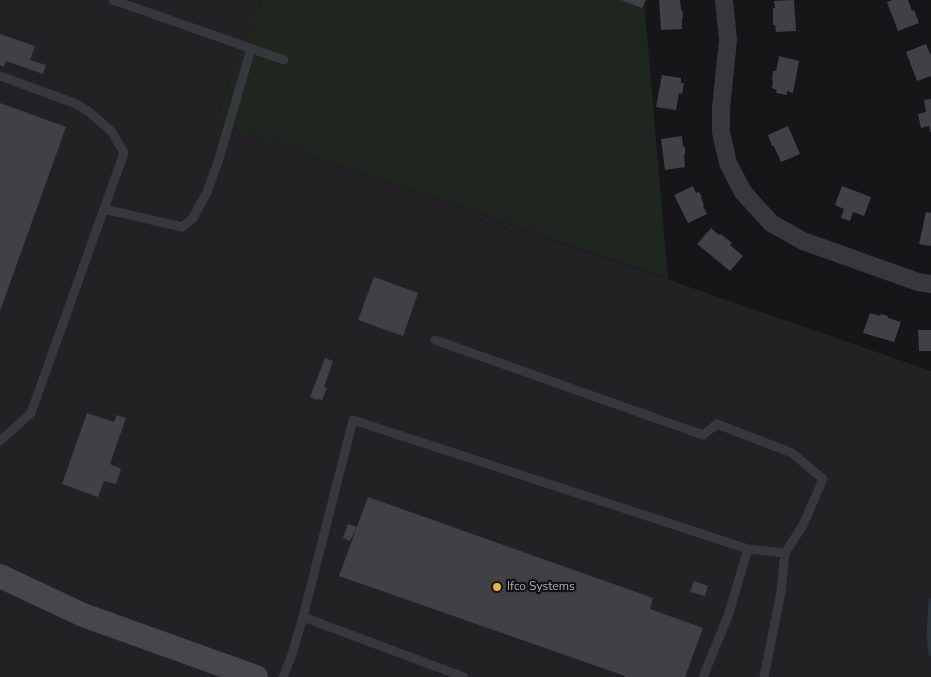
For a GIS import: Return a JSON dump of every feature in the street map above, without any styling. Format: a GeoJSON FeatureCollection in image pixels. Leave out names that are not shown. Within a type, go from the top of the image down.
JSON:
{"type":"FeatureCollection","features":[{"type":"Feature","properties":{"kind":"street"},"geometry":{"type":"LineString","coordinates":[[724,0],[728,40],[721,108],[721,132],[728,163],[743,192],[771,223],[803,241],[918,282],[931,284]]}},
{"type":"Feature","properties":{"kind":"street"},"geometry":{"type":"LineString","coordinates":[[0,576],[83,615],[256,677]]}},
{"type":"Feature","properties":{"kind":"lane"},"geometry":{"type":"LineString","coordinates":[[113,0],[284,60]]}},
{"type":"Feature","properties":{"kind":"lane"},"geometry":{"type":"LineString","coordinates":[[104,208],[182,228],[193,218],[207,192],[218,162],[251,49]]}},
{"type":"Feature","properties":{"kind":"lane"},"geometry":{"type":"LineString","coordinates":[[0,76],[74,103],[88,111],[112,132],[124,153],[31,413],[0,441]]}},
{"type":"Feature","properties":{"kind":"lane"},"geometry":{"type":"LineString","coordinates":[[435,340],[703,435],[717,424],[792,453],[823,479],[803,525],[785,553],[781,592],[764,677]]}},
{"type":"Feature","properties":{"kind":"lane"},"geometry":{"type":"LineString","coordinates":[[283,677],[303,617],[352,420],[748,549],[785,553]]}},
{"type":"Feature","properties":{"kind":"lane"},"geometry":{"type":"LineString","coordinates":[[703,677],[728,616],[748,549]]}},
{"type":"Feature","properties":{"kind":"lane"},"geometry":{"type":"LineString","coordinates":[[303,617],[464,677]]}},
{"type":"Feature","properties":{"kind":"shaded area"},"geometry":{"type":"Polygon","coordinates":[[[0,0],[261,0],[214,122],[931,371],[931,677],[0,677],[0,0]]]}},
{"type":"Feature","properties":{"kind":"shaded area"},"geometry":{"type":"Polygon","coordinates":[[[261,0],[644,0],[668,279],[214,122],[261,0]]]}},
{"type":"Feature","properties":{"kind":"building"},"geometry":{"type":"Polygon","coordinates":[[[621,0],[646,0],[642,8],[621,0]]]}},
{"type":"Feature","properties":{"kind":"building"},"geometry":{"type":"Polygon","coordinates":[[[659,0],[680,0],[683,18],[682,29],[661,30],[659,0]]]}},
{"type":"Feature","properties":{"kind":"building"},"geometry":{"type":"Polygon","coordinates":[[[794,0],[796,31],[776,32],[775,25],[773,25],[774,1],[794,0]]]}},
{"type":"Feature","properties":{"kind":"building"},"geometry":{"type":"Polygon","coordinates":[[[892,0],[908,0],[919,23],[898,31],[887,2],[892,0]]]}},
{"type":"Feature","properties":{"kind":"building"},"geometry":{"type":"Polygon","coordinates":[[[0,34],[35,46],[30,60],[46,65],[43,74],[6,61],[4,67],[0,65],[0,34]]]}},
{"type":"Feature","properties":{"kind":"building"},"geometry":{"type":"Polygon","coordinates":[[[926,44],[931,56],[931,76],[917,81],[906,52],[926,44]]]}},
{"type":"Feature","properties":{"kind":"building"},"geometry":{"type":"Polygon","coordinates":[[[779,56],[799,61],[793,93],[787,91],[787,95],[776,93],[777,90],[772,88],[773,71],[776,71],[779,56]]]}},
{"type":"Feature","properties":{"kind":"building"},"geometry":{"type":"Polygon","coordinates":[[[662,75],[681,78],[681,83],[684,83],[682,94],[679,93],[676,110],[656,107],[662,75]]]}},
{"type":"Feature","properties":{"kind":"building"},"geometry":{"type":"Polygon","coordinates":[[[931,99],[930,132],[929,126],[921,128],[918,114],[926,112],[924,100],[931,99]]]}},
{"type":"Feature","properties":{"kind":"building"},"geometry":{"type":"Polygon","coordinates":[[[0,103],[66,127],[0,311],[0,103]]]}},
{"type":"Feature","properties":{"kind":"building"},"geometry":{"type":"Polygon","coordinates":[[[788,126],[800,154],[781,162],[768,135],[788,126]]]}},
{"type":"Feature","properties":{"kind":"building"},"geometry":{"type":"Polygon","coordinates":[[[682,136],[683,147],[685,146],[685,167],[665,170],[661,139],[682,136]]]}},
{"type":"Feature","properties":{"kind":"building"},"geometry":{"type":"Polygon","coordinates":[[[693,186],[696,193],[699,192],[702,197],[703,206],[707,214],[688,223],[674,195],[693,186]]]}},
{"type":"Feature","properties":{"kind":"building"},"geometry":{"type":"Polygon","coordinates":[[[842,186],[871,197],[864,216],[853,212],[850,221],[841,218],[844,209],[835,205],[842,186]]]}},
{"type":"Feature","properties":{"kind":"building"},"geometry":{"type":"Polygon","coordinates":[[[926,212],[931,213],[931,246],[919,244],[926,212]]]}},
{"type":"Feature","properties":{"kind":"building"},"geometry":{"type":"Polygon","coordinates":[[[711,228],[732,243],[730,245],[743,256],[730,271],[697,244],[711,228]]]}},
{"type":"Feature","properties":{"kind":"building"},"geometry":{"type":"Polygon","coordinates":[[[374,277],[418,293],[403,336],[358,320],[374,277]]]}},
{"type":"Feature","properties":{"kind":"building"},"geometry":{"type":"Polygon","coordinates":[[[870,313],[888,316],[888,318],[901,322],[894,342],[863,333],[870,313]]]}},
{"type":"Feature","properties":{"kind":"building"},"geometry":{"type":"Polygon","coordinates":[[[918,330],[931,330],[931,351],[919,351],[918,330]]]}},
{"type":"Feature","properties":{"kind":"building"},"geometry":{"type":"Polygon","coordinates":[[[325,358],[333,361],[324,387],[327,388],[322,400],[318,400],[310,397],[325,358]]]}},
{"type":"Feature","properties":{"kind":"building"},"geometry":{"type":"Polygon","coordinates":[[[87,413],[114,422],[117,415],[126,418],[110,464],[121,469],[116,484],[104,481],[98,497],[62,484],[87,413]]]}},
{"type":"Feature","properties":{"kind":"building","name":"Ifco Systems"},"geometry":{"type":"Polygon","coordinates":[[[368,497],[653,598],[650,609],[703,628],[685,677],[625,677],[339,576],[368,497]]]}},
{"type":"Feature","properties":{"kind":"building"},"geometry":{"type":"Polygon","coordinates":[[[348,524],[357,527],[350,541],[343,538],[348,524]]]}},
{"type":"Feature","properties":{"kind":"building"},"geometry":{"type":"Polygon","coordinates":[[[694,581],[708,586],[705,596],[690,592],[694,581]]]}},
{"type":"Feature","properties":{"kind":"waterway"},"geometry":{"type":"LineString","coordinates":[[931,600],[929,634],[931,654]]}},
{"type":"Feature","properties":{"kind":"place","name":"Ifco Systems"},"geometry":{"type":"Point","coordinates":[497,587]}}]}
